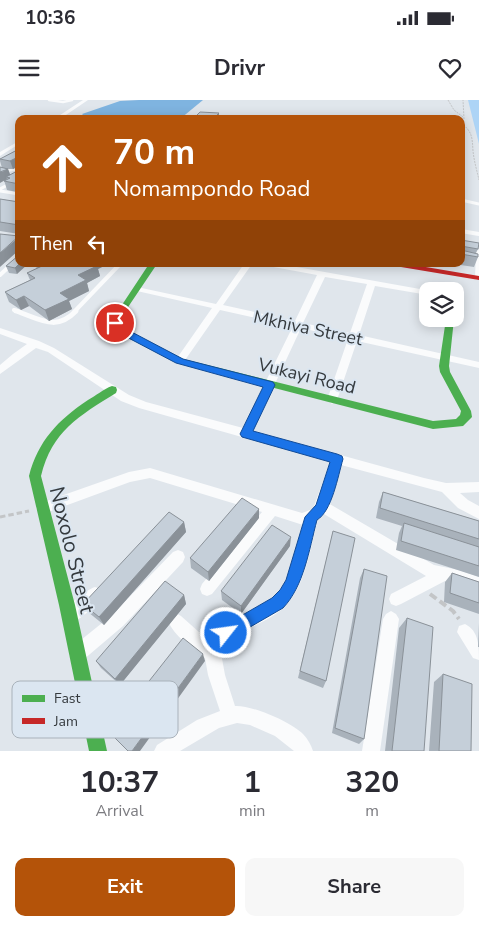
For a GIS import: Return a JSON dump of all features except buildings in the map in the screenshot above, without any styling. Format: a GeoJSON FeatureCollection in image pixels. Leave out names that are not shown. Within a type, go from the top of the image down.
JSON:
{"type":"FeatureCollection","features":[{"type":"Feature","properties":{"kind":"street"},"geometry":{"type":"LineString","coordinates":[[62,115],[86,100]]}},
{"type":"Feature","properties":{"kind":"street"},"geometry":{"type":"LineString","coordinates":[[0,154],[15,145]]}},
{"type":"Feature","properties":{"kind":"street"},"geometry":{"type":"LineString","coordinates":[[0,200],[15,202]]}},
{"type":"Feature","properties":{"kind":"street","name":"Vukayi Road"},"geometry":{"type":"LineString","coordinates":[[151,267],[115,323],[117,327],[167,356],[270,385],[433,425],[460,424],[466,417],[466,410],[446,372],[445,358],[449,327]]}},
{"type":"Feature","properties":{"kind":"street"},"geometry":{"type":"LineString","coordinates":[[180,361],[246,267]]}},
{"type":"Feature","properties":{"kind":"street"},"geometry":{"type":"LineString","coordinates":[[284,267],[419,291]]}},
{"type":"Feature","properties":{"kind":"street"},"geometry":{"type":"LineString","coordinates":[[413,267],[478,278]]}},
{"type":"Feature","properties":{"kind":"street"},"geometry":{"type":"LineString","coordinates":[[246,434],[299,326],[322,274]]}},
{"type":"Feature","properties":{"kind":"street"},"geometry":{"type":"LineString","coordinates":[[332,400],[372,283]]}},
{"type":"Feature","properties":{"kind":"street","name":"Mkhiva Street"},"geometry":{"type":"LineString","coordinates":[[136,289],[479,365]]}},
{"type":"Feature","properties":{"kind":"street"},"geometry":{"type":"LineString","coordinates":[[0,331],[36,343],[66,359],[112,390],[143,405],[446,488],[479,487]]}},
{"type":"Feature","properties":{"kind":"street"},"geometry":{"type":"LineString","coordinates":[[0,371],[16,356],[36,343]]}},
{"type":"Feature","properties":{"kind":"street","name":"Noxolo Street"},"geometry":{"type":"LineString","coordinates":[[83,681],[70,616],[35,476],[38,459],[59,427],[112,390]]}},
{"type":"Feature","properties":{"kind":"street"},"geometry":{"type":"LineString","coordinates":[[230,716],[213,654],[220,638],[226,633],[278,603],[285,595],[292,582],[337,459]]}},
{"type":"Feature","properties":{"kind":"street"},"geometry":{"type":"LineString","coordinates":[[43,508],[129,477],[150,473],[302,519],[317,511]]}},
{"type":"Feature","properties":{"kind":"street"},"geometry":{"type":"LineString","coordinates":[[446,488],[463,504],[479,513]]}},
{"type":"Feature","properties":{"kind":"street"},"geometry":{"type":"LineString","coordinates":[[207,589],[271,511]]}},
{"type":"Feature","properties":{"kind":"street"},"geometry":{"type":"LineString","coordinates":[[317,511],[431,571],[459,577],[479,584]]}},
{"type":"Feature","properties":{"kind":"street"},"geometry":{"type":"LineString","coordinates":[[77,654],[101,636],[127,612],[178,558]]}},
{"type":"Feature","properties":{"kind":"street"},"geometry":{"type":"LineString","coordinates":[[396,600],[442,574]]}},
{"type":"Feature","properties":{"kind":"street"},"geometry":{"type":"LineString","coordinates":[[70,616],[104,587]]}},
{"type":"Feature","properties":{"kind":"street"},"geometry":{"type":"LineString","coordinates":[[371,751],[391,619]]}},
{"type":"Feature","properties":{"kind":"street"},"geometry":{"type":"LineString","coordinates":[[176,621],[213,654]]}},
{"type":"Feature","properties":{"kind":"street"},"geometry":{"type":"LineString","coordinates":[[465,632],[479,652]]}},
{"type":"Feature","properties":{"kind":"street"},"geometry":{"type":"LineString","coordinates":[[164,751],[210,724],[230,716],[246,715],[286,732],[301,744],[304,751]]}},
{"type":"Feature","properties":{"kind":"street","name":"Noxolo Street"},"geometry":{"type":"LineString","coordinates":[[95,738],[98,751]]}},
{"type":"Feature","properties":{"kind":"lane"},"geometry":{"type":"LineString","coordinates":[[49,100],[72,100]]}},
{"type":"Feature","properties":{"kind":"lane"},"geometry":{"type":"LineString","coordinates":[[0,170],[15,169]]}},
{"type":"Feature","properties":{"kind":"lane"},"geometry":{"type":"LineString","coordinates":[[0,190],[15,181]]}},
{"type":"Feature","properties":{"kind":"lane"},"geometry":{"type":"LineString","coordinates":[[0,190],[15,193]]}},
{"type":"Feature","properties":{"kind":"lane"},"geometry":{"type":"LineString","coordinates":[[465,201],[479,204]]}},
{"type":"Feature","properties":{"kind":"lane"},"geometry":{"type":"LineString","coordinates":[[465,232],[479,234]]}},
{"type":"Feature","properties":{"kind":"lane"},"geometry":{"type":"LineString","coordinates":[[465,247],[476,251],[478,278]]}},
{"type":"Feature","properties":{"kind":"lane"},"geometry":{"type":"LineString","coordinates":[[469,259],[478,260]]}},
{"type":"Feature","properties":{"kind":"lane"},"geometry":{"type":"LineString","coordinates":[[0,275],[15,261]]}},
{"type":"Feature","properties":{"kind":"lane"},"geometry":{"type":"LineString","coordinates":[[14,310],[51,323],[66,322],[117,267]]}},
{"type":"Feature","properties":{"kind":"path"},"geometry":{"type":"LineString","coordinates":[[448,100],[454,110],[460,115]]}},
{"type":"Feature","properties":{"kind":"path"},"geometry":{"type":"LineString","coordinates":[[463,100],[463,115]]}},
{"type":"Feature","properties":{"kind":"path"},"geometry":{"type":"LineString","coordinates":[[465,127],[470,130],[474,141],[472,151],[479,180]]}},
{"type":"Feature","properties":{"kind":"path"},"geometry":{"type":"LineString","coordinates":[[0,517],[43,508]]}},
{"type":"Feature","properties":{"kind":"path"},"geometry":{"type":"LineString","coordinates":[[423,585],[436,602],[447,605],[457,615],[465,632]]}},
{"type":"Feature","properties":{"kind":"shaded area"},"geometry":{"type":"Polygon","coordinates":[[[203,100],[185,115],[82,114],[120,101],[203,100]]]}},
{"type":"Feature","properties":{"kind":"shaded area"},"geometry":{"type":"Polygon","coordinates":[[[468,100],[479,100],[479,144],[468,100]]]}},
{"type":"Feature","properties":{"kind":"traffic: fast"},"geometry":{"type":"LineString","coordinates":[[151,267],[116,319],[115,323],[122,331],[180,361],[433,425],[459,423],[466,417],[466,411],[445,372],[444,366],[449,327]]}},
{"type":"Feature","properties":{"kind":"traffic: fast"},"geometry":{"type":"LineString","coordinates":[[83,681],[67,605],[35,476],[39,460],[53,435],[74,415],[112,390]]}},
{"type":"Feature","properties":{"kind":"traffic: fast"},"geometry":{"type":"LineString","coordinates":[[95,738],[98,751]]}},
{"type":"Feature","properties":{"kind":"traffic: jam"},"geometry":{"type":"LineString","coordinates":[[413,267],[479,278]]}},
{"type":"Feature","properties":{"kind":"route"},"geometry":{"type":"LineString","coordinates":[[115,323],[122,331],[167,356],[270,385],[246,434],[337,459],[322,506],[312,517],[292,582],[285,595],[278,603],[226,633]]}}]}
